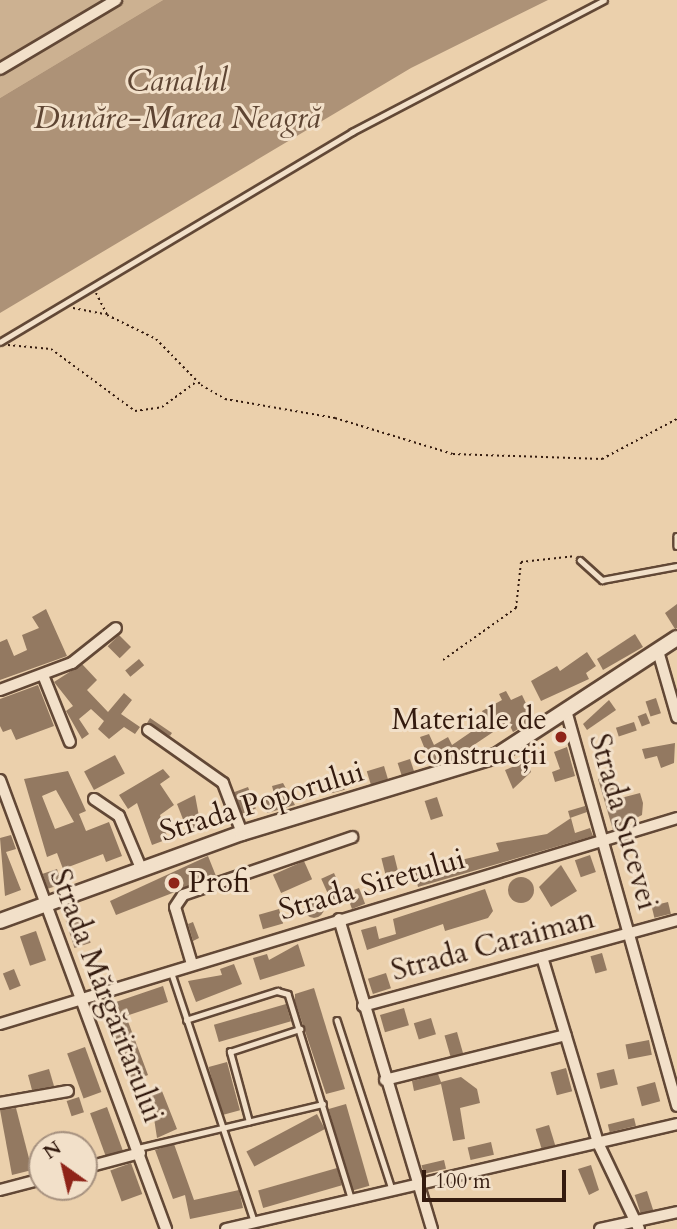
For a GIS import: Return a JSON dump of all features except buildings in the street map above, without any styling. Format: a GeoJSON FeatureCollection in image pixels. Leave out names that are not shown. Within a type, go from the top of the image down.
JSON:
{"type":"FeatureCollection","features":[{"type":"Feature","properties":{"kind":"street"},"geometry":{"type":"LineString","coordinates":[[0,69],[116,0]]}},
{"type":"Feature","properties":{"kind":"street"},"geometry":{"type":"LineString","coordinates":[[0,690],[72,663],[116,628]]}},
{"type":"Feature","properties":{"kind":"street","name":"Strada Poporului"},"geometry":{"type":"LineString","coordinates":[[0,921],[242,833],[471,766],[566,714],[677,638]]}},
{"type":"Feature","properties":{"kind":"street"},"geometry":{"type":"LineString","coordinates":[[658,651],[677,717]]}},
{"type":"Feature","properties":{"kind":"street"},"geometry":{"type":"LineString","coordinates":[[43,675],[70,742]]}},
{"type":"Feature","properties":{"kind":"street","name":"Strada Sucevei"},"geometry":{"type":"LineString","coordinates":[[566,714],[605,841],[677,1106]]}},
{"type":"Feature","properties":{"kind":"street"},"geometry":{"type":"LineString","coordinates":[[148,730],[223,783],[242,833]]}},
{"type":"Feature","properties":{"kind":"street","name":"Strada Mărgăritarului"},"geometry":{"type":"LineString","coordinates":[[0,780],[166,1229]]}},
{"type":"Feature","properties":{"kind":"street"},"geometry":{"type":"LineString","coordinates":[[94,799],[119,816],[141,868]]}},
{"type":"Feature","properties":{"kind":"street","name":"Strada Siretului"},"geometry":{"type":"LineString","coordinates":[[0,1024],[677,818]]}},
{"type":"Feature","properties":{"kind":"street"},"geometry":{"type":"LineString","coordinates":[[192,964],[175,907],[183,895],[352,837]]}},
{"type":"Feature","properties":{"kind":"street"},"geometry":{"type":"LineString","coordinates":[[339,919],[385,1080],[432,1229]]}},
{"type":"Feature","properties":{"kind":"street","name":"Strada Caraiman"},"geometry":{"type":"LineString","coordinates":[[363,1006],[677,920]]}},
{"type":"Feature","properties":{"kind":"street"},"geometry":{"type":"LineString","coordinates":[[542,957],[598,1143],[637,1225]]}},
{"type":"Feature","properties":{"kind":"street"},"geometry":{"type":"LineString","coordinates":[[385,1080],[565,1035]]}},
{"type":"Feature","properties":{"kind":"street"},"geometry":{"type":"LineString","coordinates":[[0,1103],[68,1091]]}},
{"type":"Feature","properties":{"kind":"street"},"geometry":{"type":"LineString","coordinates":[[226,1229],[677,1124]]}},
{"type":"Feature","properties":{"kind":"street"},"geometry":{"type":"LineString","coordinates":[[98,1164],[139,1151]]}},
{"type":"Feature","properties":{"kind":"street"},"geometry":{"type":"LineString","coordinates":[[0,1190],[28,1183]]}},
{"type":"Feature","properties":{"kind":"street"},"geometry":{"type":"LineString","coordinates":[[600,1229],[637,1225],[677,1212]]}},
{"type":"Feature","properties":{"kind":"lane"},"geometry":{"type":"LineString","coordinates":[[0,344],[462,70],[604,0]]}},
{"type":"Feature","properties":{"kind":"lane"},"geometry":{"type":"LineString","coordinates":[[677,536],[677,546]]}},
{"type":"Feature","properties":{"kind":"lane"},"geometry":{"type":"LineString","coordinates":[[580,560],[602,580],[677,566]]}},
{"type":"Feature","properties":{"kind":"lane"},"geometry":{"type":"LineString","coordinates":[[171,971],[221,1129],[255,1223]]}},
{"type":"Feature","properties":{"kind":"lane"},"geometry":{"type":"LineString","coordinates":[[186,1020],[284,991],[300,1029],[352,1201]]}},
{"type":"Feature","properties":{"kind":"lane"},"geometry":{"type":"LineString","coordinates":[[337,1020],[392,1192]]}},
{"type":"Feature","properties":{"kind":"lane"},"geometry":{"type":"LineString","coordinates":[[249,1122],[230,1052],[300,1029]]}},
{"type":"Feature","properties":{"kind":"lane"},"geometry":{"type":"LineString","coordinates":[[139,1151],[323,1104]]}},
{"type":"Feature","properties":{"kind":"path"},"geometry":{"type":"LineString","coordinates":[[97,285],[99,306],[107,315],[167,347],[197,381],[245,405],[318,414],[418,446],[490,459],[602,459],[677,419]]}},
{"type":"Feature","properties":{"kind":"path"},"geometry":{"type":"LineString","coordinates":[[54,310],[107,315]]}},
{"type":"Feature","properties":{"kind":"path"},"geometry":{"type":"LineString","coordinates":[[0,344],[51,349],[135,411],[162,407],[197,381]]}},
{"type":"Feature","properties":{"kind":"path"},"geometry":{"type":"LineString","coordinates":[[443,660],[516,608],[521,562],[562,553],[580,560]]}},
{"type":"Feature","properties":{"kind":"shaded area"},"geometry":{"type":"Polygon","coordinates":[[[0,0],[163,0],[0,98],[0,0]]]}},
{"type":"Feature","properties":{"kind":"water","name":"Canalul Dunăre-Marea Neagră"},"geometry":{"type":"Polygon","coordinates":[[[163,0],[548,0],[411,68],[0,313],[0,98],[163,0]]]}},
{"type":"Feature","properties":{"kind":"place","name":"Materiale de construcții"},"geometry":{"type":"Point","coordinates":[561,737]}},
{"type":"Feature","properties":{"kind":"place","name":"Profi"},"geometry":{"type":"Point","coordinates":[174,883]}}]}
